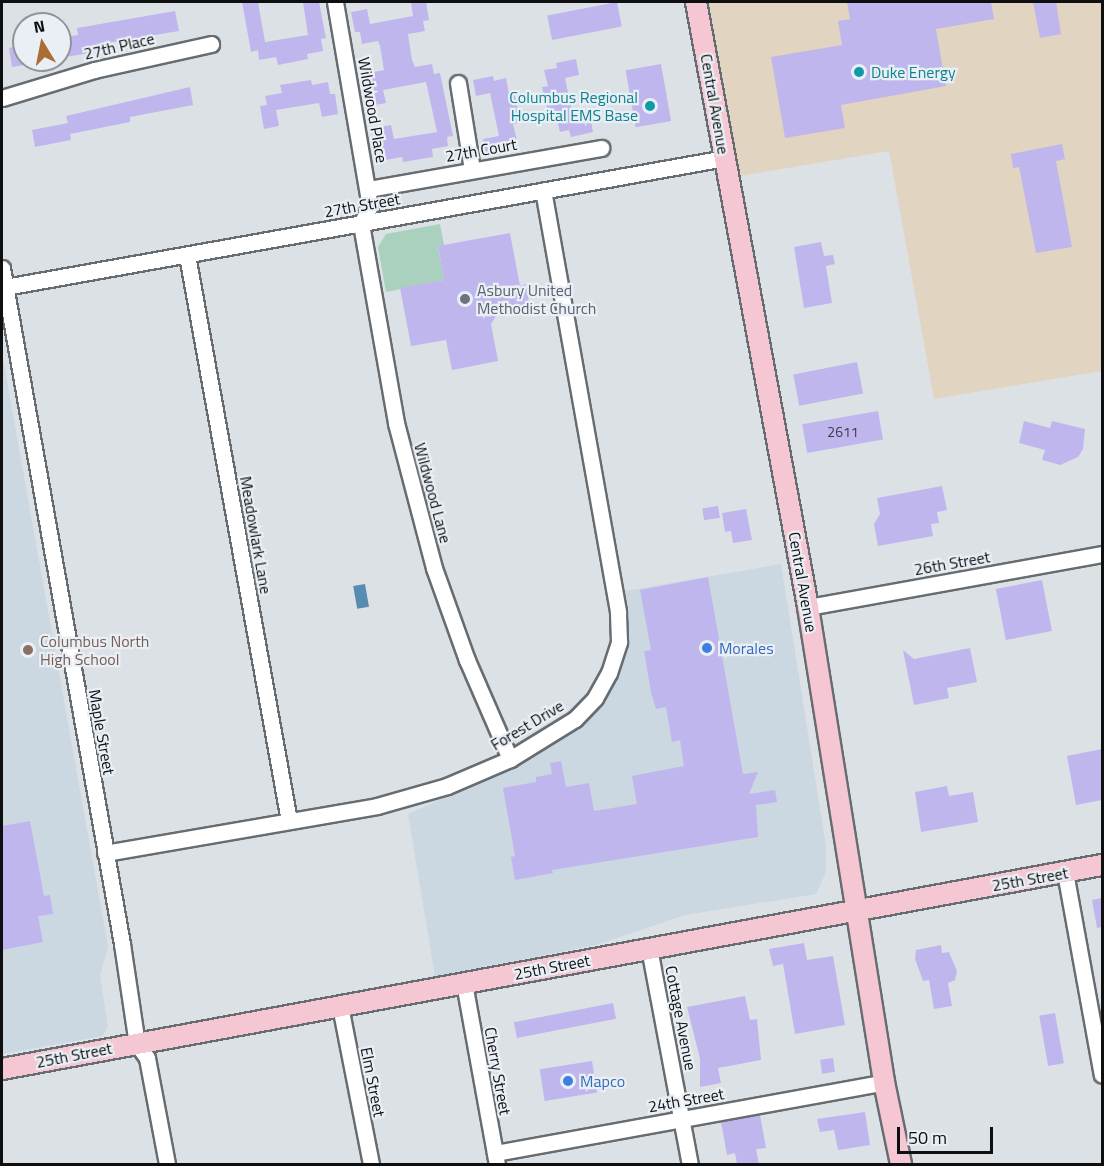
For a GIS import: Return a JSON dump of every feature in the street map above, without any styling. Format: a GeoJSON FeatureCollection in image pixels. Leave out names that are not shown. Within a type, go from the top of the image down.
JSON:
{"type":"FeatureCollection","features":[{"type":"Feature","properties":{"kind":"main road","name":"Central Avenue"},"geometry":{"type":"LineString","coordinates":[[696,2],[808,607],[884,1082],[901,1164]]}},
{"type":"Feature","properties":{"kind":"main road","name":"25th Street"},"geometry":{"type":"LineString","coordinates":[[2,1069],[1102,865]]}},
{"type":"Feature","properties":{"kind":"street","name":"Wildwood Place"},"geometry":{"type":"LineString","coordinates":[[335,2],[370,206],[361,224]]}},
{"type":"Feature","properties":{"kind":"street","name":"27th Place"},"geometry":{"type":"LineString","coordinates":[[2,98],[94,70],[211,44]]}},
{"type":"Feature","properties":{"kind":"street"},"geometry":{"type":"LineString","coordinates":[[458,84],[472,169]]}},
{"type":"Feature","properties":{"kind":"street","name":"27th Court"},"geometry":{"type":"LineString","coordinates":[[368,189],[601,148]]}},
{"type":"Feature","properties":{"kind":"street","name":"27th Street"},"geometry":{"type":"LineString","coordinates":[[5,287],[725,158]]}},
{"type":"Feature","properties":{"kind":"street","name":"Forest Drive"},"geometry":{"type":"LineString","coordinates":[[105,853],[290,821],[413,796],[510,759],[575,719],[595,698],[609,673],[619,642],[618,611],[543,191]]}},
{"type":"Feature","properties":{"kind":"street","name":"Wildwood Lane"},"geometry":{"type":"LineString","coordinates":[[361,224],[396,423],[416,504],[467,660],[510,759]]}},
{"type":"Feature","properties":{"kind":"street","name":"Meadowlark Lane"},"geometry":{"type":"LineString","coordinates":[[187,255],[290,821]]}},
{"type":"Feature","properties":{"kind":"street","name":"Maple Street"},"geometry":{"type":"LineString","coordinates":[[2,268],[137,1044],[147,1058],[167,1164]]}},
{"type":"Feature","properties":{"kind":"street","name":"26th Street"},"geometry":{"type":"LineString","coordinates":[[808,607],[1102,554]]}},
{"type":"Feature","properties":{"kind":"street"},"geometry":{"type":"LineString","coordinates":[[1065,872],[1102,1074]]}},
{"type":"Feature","properties":{"kind":"street","name":"Cottage Avenue"},"geometry":{"type":"LineString","coordinates":[[649,948],[690,1164]]}},
{"type":"Feature","properties":{"kind":"street","name":"Cherry Street"},"geometry":{"type":"LineString","coordinates":[[464,983],[496,1159]]}},
{"type":"Feature","properties":{"kind":"street","name":"Elm Street"},"geometry":{"type":"LineString","coordinates":[[340,1006],[371,1164]]}},
{"type":"Feature","properties":{"kind":"street","name":"24th Street"},"geometry":{"type":"LineString","coordinates":[[496,1159],[682,1119],[884,1082]]}},
{"type":"Feature","properties":{"kind":"shaded area","name":"Duke Energy"},"geometry":{"type":"Polygon","coordinates":[[[708,2],[1102,2],[1102,371],[934,399],[889,151],[740,176],[708,2]]]}},
{"type":"Feature","properties":{"kind":"shaded area","name":"Columbus North High School"},"geometry":{"type":"Polygon","coordinates":[[[2,353],[108,947],[100,975],[108,1027],[102,1036],[2,1054],[2,353]]]}},
{"type":"Feature","properties":{"kind":"shaded area"},"geometry":{"type":"Polygon","coordinates":[[[781,564],[826,846],[826,872],[816,894],[685,915],[596,945],[435,976],[408,814],[532,758],[604,706],[625,656],[629,609],[625,591],[781,564]]]}},
{"type":"Feature","properties":{"kind":"green space"},"geometry":{"type":"Polygon","coordinates":[[[440,224],[444,245],[438,247],[444,280],[386,292],[378,247],[386,234],[440,224]]]}},
{"type":"Feature","properties":{"kind":"water"},"geometry":{"type":"Polygon","coordinates":[[[365,584],[369,607],[357,609],[353,586],[365,584]]]}},
{"type":"Feature","properties":{"kind":"building"},"geometry":{"type":"Polygon","coordinates":[[[242,2],[258,2],[265,42],[308,35],[303,2],[319,2],[326,38],[321,39],[323,51],[307,54],[308,59],[278,65],[276,57],[259,60],[258,50],[251,52],[242,2]]]}},
{"type":"Feature","properties":{"kind":"building"},"geometry":{"type":"Polygon","coordinates":[[[411,2],[426,2],[429,20],[423,21],[425,31],[408,34],[412,60],[415,67],[432,64],[434,74],[440,73],[453,136],[447,137],[448,146],[432,149],[433,157],[403,162],[402,157],[386,160],[384,148],[379,148],[375,128],[391,125],[394,139],[437,132],[426,82],[383,90],[386,103],[369,106],[366,86],[371,85],[369,73],[384,70],[380,46],[378,41],[362,44],[360,32],[355,32],[351,12],[367,9],[370,24],[413,16],[411,2]]]}},
{"type":"Feature","properties":{"kind":"building"},"geometry":{"type":"Polygon","coordinates":[[[617,2],[622,27],[552,40],[547,16],[617,2]]]}},
{"type":"Feature","properties":{"kind":"building","name":"Duke Energy"},"geometry":{"type":"Polygon","coordinates":[[[847,2],[991,2],[994,19],[936,29],[946,86],[841,105],[845,128],[785,138],[771,57],[842,45],[838,21],[850,19],[847,2]]]}},
{"type":"Feature","properties":{"kind":"building"},"geometry":{"type":"Polygon","coordinates":[[[1033,2],[1056,2],[1061,34],[1040,38],[1033,2]]]}},
{"type":"Feature","properties":{"kind":"building"},"geometry":{"type":"Polygon","coordinates":[[[175,11],[179,31],[89,46],[89,53],[72,56],[72,36],[78,35],[77,28],[175,11]]]}},
{"type":"Feature","properties":{"kind":"building"},"geometry":{"type":"Polygon","coordinates":[[[12,47],[12,67],[9,48],[12,47]]]}},
{"type":"Feature","properties":{"kind":"building"},"geometry":{"type":"Polygon","coordinates":[[[576,59],[579,75],[565,78],[574,121],[590,117],[593,132],[571,137],[569,130],[560,132],[556,116],[549,117],[542,87],[548,86],[544,70],[557,68],[556,63],[576,59]]]}},
{"type":"Feature","properties":{"kind":"building","name":"Columbus Regional Hospital EMS Base"},"geometry":{"type":"Polygon","coordinates":[[[661,64],[671,121],[636,127],[626,70],[661,64]]]}},
{"type":"Feature","properties":{"kind":"building"},"geometry":{"type":"Polygon","coordinates":[[[493,76],[494,81],[506,78],[509,94],[514,92],[521,123],[513,124],[517,141],[507,143],[508,149],[486,154],[483,139],[499,136],[490,93],[476,96],[473,80],[493,76]]]}},
{"type":"Feature","properties":{"kind":"building"},"geometry":{"type":"Polygon","coordinates":[[[311,80],[312,85],[328,82],[330,94],[335,94],[338,114],[322,117],[319,103],[276,110],[279,126],[264,129],[260,106],[267,105],[265,96],[282,93],[280,85],[311,80]]]}},
{"type":"Feature","properties":{"kind":"building"},"geometry":{"type":"Polygon","coordinates":[[[190,87],[193,105],[130,117],[130,122],[70,134],[71,140],[35,147],[32,130],[68,123],[66,116],[190,87]]]}},
{"type":"Feature","properties":{"kind":"building"},"geometry":{"type":"Polygon","coordinates":[[[1062,144],[1065,159],[1056,161],[1072,247],[1036,253],[1019,167],[1013,168],[1011,154],[1062,144]]]}},
{"type":"Feature","properties":{"kind":"building","name":"Asbury United Methodist Church"},"geometry":{"type":"Polygon","coordinates":[[[510,233],[520,286],[526,284],[530,308],[498,313],[491,324],[498,361],[452,370],[446,340],[411,346],[400,288],[444,280],[438,246],[510,233]]]}},
{"type":"Feature","properties":{"kind":"building"},"geometry":{"type":"Polygon","coordinates":[[[821,242],[824,256],[833,255],[835,264],[826,266],[832,303],[804,308],[794,247],[821,242]]]}},
{"type":"Feature","properties":{"kind":"building"},"geometry":{"type":"Polygon","coordinates":[[[857,362],[863,393],[799,406],[793,374],[857,362]]]}},
{"type":"Feature","properties":{"kind":"building"},"geometry":{"type":"Polygon","coordinates":[[[878,411],[883,440],[807,453],[802,424],[878,411]]]}},
{"type":"Feature","properties":{"kind":"building"},"geometry":{"type":"Polygon","coordinates":[[[1024,421],[1050,428],[1052,421],[1085,429],[1083,449],[1078,457],[1060,465],[1042,460],[1045,450],[1019,443],[1024,421]]]}},
{"type":"Feature","properties":{"kind":"building"},"geometry":{"type":"Polygon","coordinates":[[[942,486],[947,510],[937,512],[939,523],[931,524],[933,536],[878,546],[874,524],[880,514],[877,498],[942,486]]]}},
{"type":"Feature","properties":{"kind":"building"},"geometry":{"type":"Polygon","coordinates":[[[718,506],[720,518],[704,520],[702,509],[718,506]]]}},
{"type":"Feature","properties":{"kind":"building"},"geometry":{"type":"Polygon","coordinates":[[[746,509],[752,540],[733,543],[731,531],[725,532],[722,513],[746,509]]]}},
{"type":"Feature","properties":{"kind":"building"},"geometry":{"type":"Polygon","coordinates":[[[708,577],[743,774],[758,772],[749,794],[775,790],[777,802],[756,805],[758,837],[552,870],[553,873],[515,880],[511,857],[515,856],[503,788],[536,782],[536,777],[552,774],[550,763],[561,761],[566,787],[589,783],[594,811],[637,804],[632,776],[684,766],[680,740],[672,742],[666,707],[656,709],[651,692],[644,651],[651,650],[640,590],[708,577]]]}},
{"type":"Feature","properties":{"kind":"building"},"geometry":{"type":"Polygon","coordinates":[[[1042,580],[1052,631],[1006,640],[996,589],[1042,580]]]}},
{"type":"Feature","properties":{"kind":"building"},"geometry":{"type":"Polygon","coordinates":[[[970,648],[977,682],[947,688],[949,698],[914,705],[903,650],[914,659],[970,648]]]}},
{"type":"Feature","properties":{"kind":"building"},"geometry":{"type":"Polygon","coordinates":[[[1102,749],[1102,800],[1076,805],[1067,756],[1102,749]]]}},
{"type":"Feature","properties":{"kind":"building"},"geometry":{"type":"Polygon","coordinates":[[[947,786],[949,796],[973,792],[978,822],[921,832],[915,792],[947,786]]]}},
{"type":"Feature","properties":{"kind":"building"},"geometry":{"type":"Polygon","coordinates":[[[30,821],[44,896],[50,895],[53,914],[38,916],[43,942],[2,950],[2,826],[30,821]]]}},
{"type":"Feature","properties":{"kind":"building"},"geometry":{"type":"Polygon","coordinates":[[[1102,898],[1102,927],[1097,928],[1092,900],[1102,898]]]}},
{"type":"Feature","properties":{"kind":"building"},"geometry":{"type":"Polygon","coordinates":[[[804,943],[807,960],[833,956],[845,1025],[795,1034],[783,964],[773,966],[769,949],[804,943]]]}},
{"type":"Feature","properties":{"kind":"building"},"geometry":{"type":"Polygon","coordinates":[[[941,945],[942,953],[949,952],[957,971],[955,980],[948,983],[952,1006],[934,1009],[929,980],[923,981],[915,959],[916,950],[941,945]]]}},
{"type":"Feature","properties":{"kind":"building"},"geometry":{"type":"Polygon","coordinates":[[[745,996],[750,1020],[757,1019],[761,1060],[718,1068],[721,1083],[700,1087],[700,1059],[687,1007],[745,996]]]}},
{"type":"Feature","properties":{"kind":"building","name":"Mapco"},"geometry":{"type":"Polygon","coordinates":[[[613,1003],[616,1019],[517,1038],[514,1022],[613,1003]]]}},
{"type":"Feature","properties":{"kind":"building"},"geometry":{"type":"Polygon","coordinates":[[[1055,1013],[1064,1063],[1048,1066],[1039,1016],[1055,1013]]]}},
{"type":"Feature","properties":{"kind":"building"},"geometry":{"type":"Polygon","coordinates":[[[833,1058],[835,1072],[822,1074],[820,1060],[833,1058]]]}},
{"type":"Feature","properties":{"kind":"building","name":"Mapco"},"geometry":{"type":"Polygon","coordinates":[[[592,1061],[597,1093],[545,1101],[540,1069],[592,1061]]]}},
{"type":"Feature","properties":{"kind":"building"},"geometry":{"type":"Polygon","coordinates":[[[865,1112],[870,1145],[838,1150],[834,1130],[820,1132],[817,1119],[865,1112]]]}},
{"type":"Feature","properties":{"kind":"building"},"geometry":{"type":"Polygon","coordinates":[[[760,1115],[766,1148],[756,1149],[759,1164],[737,1164],[735,1153],[727,1155],[721,1122],[760,1115]]]}},
{"type":"Feature","properties":{"kind":"place","name":"Duke Energy"},"geometry":{"type":"Point","coordinates":[859,72]}},
{"type":"Feature","properties":{"kind":"place","name":"Columbus Regional Hospital EMS Base"},"geometry":{"type":"Point","coordinates":[650,106]}},
{"type":"Feature","properties":{"kind":"place","name":"Asbury United Methodist Church"},"geometry":{"type":"Point","coordinates":[465,299]}},
{"type":"Feature","properties":{"kind":"place","name":"Morales"},"geometry":{"type":"Point","coordinates":[707,648]}},
{"type":"Feature","properties":{"kind":"place","name":"Columbus North High School"},"geometry":{"type":"Point","coordinates":[28,650]}},
{"type":"Feature","properties":{"kind":"place","name":"Mapco"},"geometry":{"type":"Point","coordinates":[568,1081]}}]}
